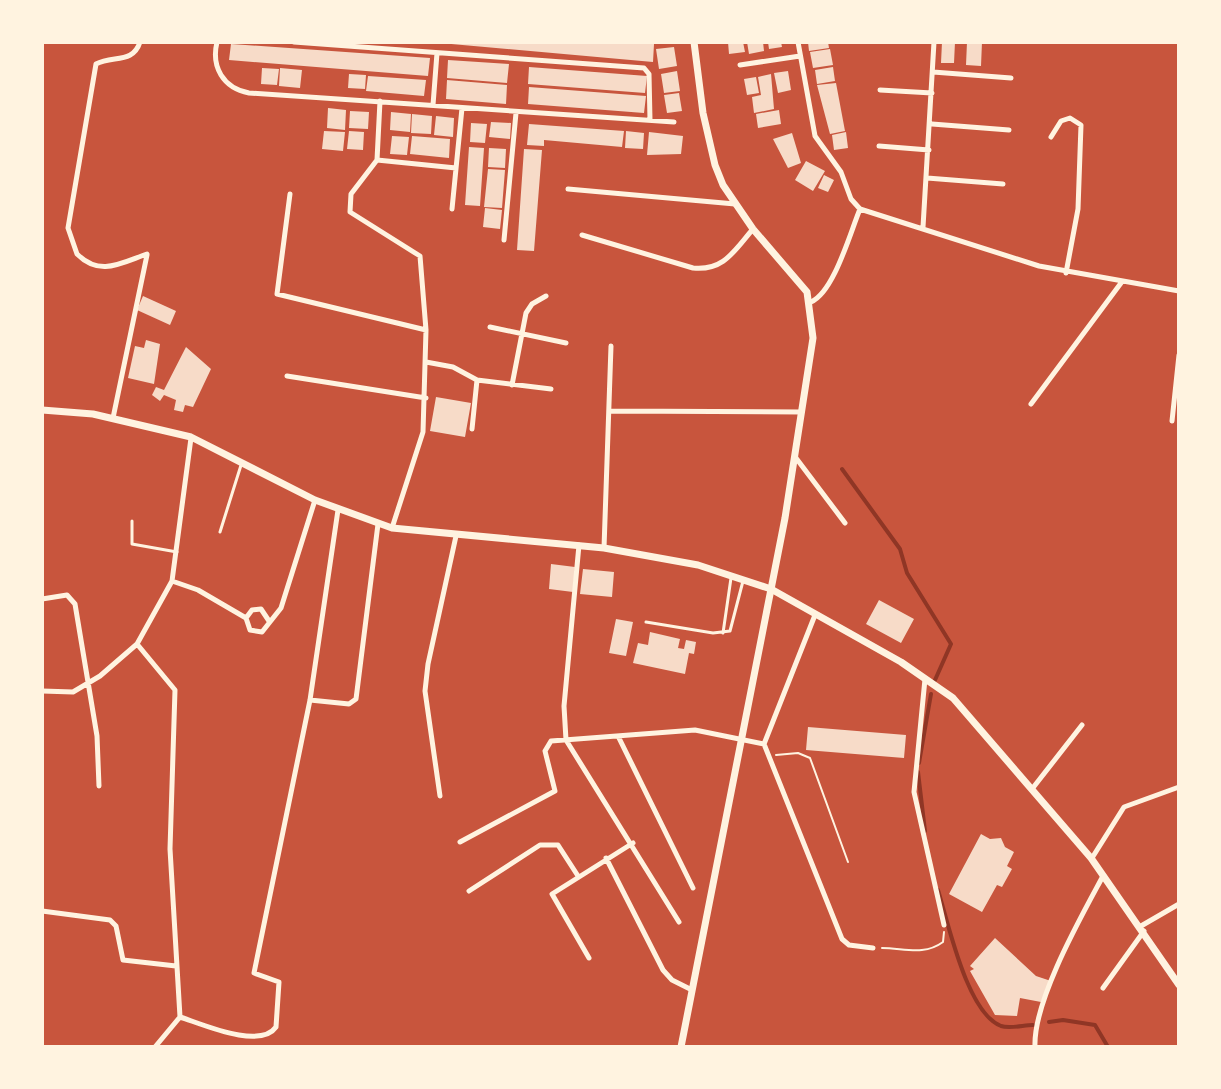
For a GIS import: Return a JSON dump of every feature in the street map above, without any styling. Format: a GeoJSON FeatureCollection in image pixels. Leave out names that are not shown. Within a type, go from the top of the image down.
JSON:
{"type":"FeatureCollection","features":[{"type":"Feature","properties":{"kind":"street"},"geometry":{"type":"LineString","coordinates":[[113,418],[147,254],[116,267],[98,267],[77,254],[68,228],[96,64],[127,58],[137,51],[140,42]]}},
{"type":"Feature","properties":{"kind":"street"},"geometry":{"type":"LineString","coordinates":[[217,42],[218,73],[226,83],[241,92],[674,122]]}},
{"type":"Feature","properties":{"kind":"street"},"geometry":{"type":"LineString","coordinates":[[294,42],[644,68],[649,74],[650,120]]}},
{"type":"Feature","properties":{"kind":"street"},"geometry":{"type":"LineString","coordinates":[[681,1047],[796,458],[813,338],[811,302],[801,282],[753,229],[723,185],[710,145],[694,42]]}},
{"type":"Feature","properties":{"kind":"street"},"geometry":{"type":"LineString","coordinates":[[798,42],[815,136],[841,172],[851,199],[860,209],[1066,273],[1179,291]]}},
{"type":"Feature","properties":{"kind":"street"},"geometry":{"type":"LineString","coordinates":[[923,227],[932,124],[934,42]]}},
{"type":"Feature","properties":{"kind":"street"},"geometry":{"type":"LineString","coordinates":[[433,105],[437,53]]}},
{"type":"Feature","properties":{"kind":"street"},"geometry":{"type":"LineString","coordinates":[[740,65],[800,56]]}},
{"type":"Feature","properties":{"kind":"street"},"geometry":{"type":"LineString","coordinates":[[933,72],[1011,78]]}},
{"type":"Feature","properties":{"kind":"street"},"geometry":{"type":"LineString","coordinates":[[880,90],[932,93]]}},
{"type":"Feature","properties":{"kind":"street"},"geometry":{"type":"LineString","coordinates":[[380,101],[377,160],[351,194],[350,212],[420,256],[426,330],[426,398],[420,447],[392,528]]}},
{"type":"Feature","properties":{"kind":"street"},"geometry":{"type":"LineString","coordinates":[[452,209],[462,108]]}},
{"type":"Feature","properties":{"kind":"street"},"geometry":{"type":"LineString","coordinates":[[504,240],[516,113]]}},
{"type":"Feature","properties":{"kind":"street"},"geometry":{"type":"LineString","coordinates":[[1051,137],[1061,121],[1070,118],[1081,125],[1078,209],[1066,273]]}},
{"type":"Feature","properties":{"kind":"street"},"geometry":{"type":"LineString","coordinates":[[932,124],[1009,130]]}},
{"type":"Feature","properties":{"kind":"street"},"geometry":{"type":"LineString","coordinates":[[879,146],[929,150]]}},
{"type":"Feature","properties":{"kind":"street"},"geometry":{"type":"LineString","coordinates":[[377,160],[456,168]]}},
{"type":"Feature","properties":{"kind":"street"},"geometry":{"type":"LineString","coordinates":[[927,178],[1003,184]]}},
{"type":"Feature","properties":{"kind":"street"},"geometry":{"type":"LineString","coordinates":[[568,189],[735,204]]}},
{"type":"Feature","properties":{"kind":"street"},"geometry":{"type":"LineString","coordinates":[[290,194],[277,294],[426,330]]}},
{"type":"Feature","properties":{"kind":"street"},"geometry":{"type":"LineString","coordinates":[[811,302],[820,297],[829,284],[860,209]]}},
{"type":"Feature","properties":{"kind":"street"},"geometry":{"type":"LineString","coordinates":[[582,235],[693,268],[708,269],[722,265],[753,229]]}},
{"type":"Feature","properties":{"kind":"street"},"geometry":{"type":"LineString","coordinates":[[1031,404],[1121,283]]}},
{"type":"Feature","properties":{"kind":"street"},"geometry":{"type":"LineString","coordinates":[[512,385],[528,308],[546,296]]}},
{"type":"Feature","properties":{"kind":"street"},"geometry":{"type":"LineString","coordinates":[[490,327],[566,343]]}},
{"type":"Feature","properties":{"kind":"street"},"geometry":{"type":"LineString","coordinates":[[604,548],[611,346]]}},
{"type":"Feature","properties":{"kind":"street"},"geometry":{"type":"LineString","coordinates":[[1172,421],[1179,355]]}},
{"type":"Feature","properties":{"kind":"street"},"geometry":{"type":"LineString","coordinates":[[426,362],[453,367],[477,380],[551,389]]}},
{"type":"Feature","properties":{"kind":"street"},"geometry":{"type":"LineString","coordinates":[[287,376],[426,398]]}},
{"type":"Feature","properties":{"kind":"street"},"geometry":{"type":"LineString","coordinates":[[472,429],[477,380]]}},
{"type":"Feature","properties":{"kind":"street"},"geometry":{"type":"LineString","coordinates":[[42,410],[113,418],[191,437],[315,500],[392,528],[604,548],[731,574],[771,589],[953,698],[1091,858],[1176,975],[1179,985]]}},
{"type":"Feature","properties":{"kind":"street"},"geometry":{"type":"LineString","coordinates":[[611,411],[803,412]]}},
{"type":"Feature","properties":{"kind":"street"},"geometry":{"type":"LineString","coordinates":[[42,691],[73,692],[137,644],[172,581],[191,437]]}},
{"type":"Feature","properties":{"kind":"street"},"geometry":{"type":"LineString","coordinates":[[796,458],[845,523]]}},
{"type":"Feature","properties":{"kind":"street"},"geometry":{"type":"LineString","coordinates":[[269,621],[261,609],[252,610],[246,618],[247,626],[253,632],[262,632],[281,608],[315,500]]}},
{"type":"Feature","properties":{"kind":"street"},"geometry":{"type":"LineString","coordinates":[[180,1017],[240,1036],[264,1036],[276,1027],[279,982],[254,973],[310,700],[338,510]]}},
{"type":"Feature","properties":{"kind":"street"},"geometry":{"type":"LineString","coordinates":[[310,700],[349,704],[356,699],[378,524]]}},
{"type":"Feature","properties":{"kind":"street"},"geometry":{"type":"LineString","coordinates":[[440,796],[425,691],[456,536]]}},
{"type":"Feature","properties":{"kind":"street"},"geometry":{"type":"LineString","coordinates":[[579,545],[564,706],[566,740],[633,843],[679,922]]}},
{"type":"Feature","properties":{"kind":"street"},"geometry":{"type":"LineString","coordinates":[[172,581],[206,594],[246,618]]}},
{"type":"Feature","properties":{"kind":"street"},"geometry":{"type":"LineString","coordinates":[[42,599],[60,595],[73,599],[97,736],[99,786]]}},
{"type":"Feature","properties":{"kind":"street"},"geometry":{"type":"LineString","coordinates":[[815,615],[764,744],[842,939],[849,945],[873,948]]}},
{"type":"Feature","properties":{"kind":"street"},"geometry":{"type":"LineString","coordinates":[[137,644],[175,690],[170,849],[180,1017],[155,1047]]}},
{"type":"Feature","properties":{"kind":"street"},"geometry":{"type":"LineString","coordinates":[[925,679],[914,792],[944,925]]}},
{"type":"Feature","properties":{"kind":"street"},"geometry":{"type":"LineString","coordinates":[[1032,789],[1082,725]]}},
{"type":"Feature","properties":{"kind":"street"},"geometry":{"type":"LineString","coordinates":[[460,842],[555,791],[545,751],[551,741],[695,730],[764,744]]}},
{"type":"Feature","properties":{"kind":"street"},"geometry":{"type":"LineString","coordinates":[[618,736],[693,888]]}},
{"type":"Feature","properties":{"kind":"street"},"geometry":{"type":"LineString","coordinates":[[1091,858],[1124,807],[1179,787]]}},
{"type":"Feature","properties":{"kind":"street"},"geometry":{"type":"LineString","coordinates":[[589,958],[553,898],[555,890],[633,843]]}},
{"type":"Feature","properties":{"kind":"street"},"geometry":{"type":"LineString","coordinates":[[469,891],[540,845],[558,845],[578,876]]}},
{"type":"Feature","properties":{"kind":"street"},"geometry":{"type":"LineString","coordinates":[[606,858],[663,970],[672,980],[692,990]]}},
{"type":"Feature","properties":{"kind":"street"},"geometry":{"type":"LineString","coordinates":[[1035,1047],[1037,1019],[1076,924],[1103,875]]}},
{"type":"Feature","properties":{"kind":"street"},"geometry":{"type":"LineString","coordinates":[[1103,988],[1143,928],[1179,904]]}},
{"type":"Feature","properties":{"kind":"street"},"geometry":{"type":"LineString","coordinates":[[42,911],[110,920],[116,926],[123,960],[176,966]]}},
{"type":"Feature","properties":{"kind":"lane"},"geometry":{"type":"LineString","coordinates":[[220,532],[242,462]]}},
{"type":"Feature","properties":{"kind":"lane"},"geometry":{"type":"LineString","coordinates":[[132,521],[132,544],[177,552]]}},
{"type":"Feature","properties":{"kind":"lane"},"geometry":{"type":"LineString","coordinates":[[723,633],[731,574]]}},
{"type":"Feature","properties":{"kind":"lane"},"geometry":{"type":"LineString","coordinates":[[646,622],[723,633],[733,627],[744,578]]}},
{"type":"Feature","properties":{"kind":"path"},"geometry":{"type":"LineString","coordinates":[[767,755],[798,753],[810,758],[848,862]]}},
{"type":"Feature","properties":{"kind":"path"},"geometry":{"type":"LineString","coordinates":[[873,948],[912,951],[935,948],[943,942],[944,925]]}},
{"type":"Feature","properties":{"kind":"building"},"geometry":{"type":"Polygon","coordinates":[[[429,42],[631,42],[654,44],[653,62],[429,42]]]}},
{"type":"Feature","properties":{"kind":"building"},"geometry":{"type":"Polygon","coordinates":[[[728,42],[743,42],[745,52],[729,54],[728,42]]]}},
{"type":"Feature","properties":{"kind":"building"},"geometry":{"type":"Polygon","coordinates":[[[747,42],[763,42],[764,51],[749,54],[747,42]]]}},
{"type":"Feature","properties":{"kind":"building"},"geometry":{"type":"Polygon","coordinates":[[[768,42],[781,42],[782,47],[769,49],[768,42]]]}},
{"type":"Feature","properties":{"kind":"building"},"geometry":{"type":"Polygon","coordinates":[[[808,42],[828,42],[829,48],[809,51],[808,42]]]}},
{"type":"Feature","properties":{"kind":"building"},"geometry":{"type":"Polygon","coordinates":[[[942,42],[955,42],[954,63],[941,63],[942,42]]]}},
{"type":"Feature","properties":{"kind":"building"},"geometry":{"type":"Polygon","coordinates":[[[967,42],[982,42],[981,66],[966,65],[967,42]]]}},
{"type":"Feature","properties":{"kind":"building"},"geometry":{"type":"Polygon","coordinates":[[[231,44],[430,58],[428,76],[229,60],[231,44]]]}},
{"type":"Feature","properties":{"kind":"building"},"geometry":{"type":"Polygon","coordinates":[[[674,47],[677,66],[659,69],[656,49],[674,47]]]}},
{"type":"Feature","properties":{"kind":"building"},"geometry":{"type":"Polygon","coordinates":[[[830,49],[833,65],[813,68],[810,52],[830,49]]]}},
{"type":"Feature","properties":{"kind":"building"},"geometry":{"type":"Polygon","coordinates":[[[448,60],[509,64],[507,83],[447,78],[448,60]]]}},
{"type":"Feature","properties":{"kind":"building"},"geometry":{"type":"Polygon","coordinates":[[[529,67],[647,76],[645,93],[528,84],[529,67]]]}},
{"type":"Feature","properties":{"kind":"building"},"geometry":{"type":"Polygon","coordinates":[[[833,67],[835,81],[817,84],[815,70],[833,67]]]}},
{"type":"Feature","properties":{"kind":"building"},"geometry":{"type":"Polygon","coordinates":[[[262,68],[279,69],[277,85],[261,84],[262,68]]]}},
{"type":"Feature","properties":{"kind":"building"},"geometry":{"type":"Polygon","coordinates":[[[280,68],[302,70],[300,88],[279,86],[280,68]]]}},
{"type":"Feature","properties":{"kind":"building"},"geometry":{"type":"Polygon","coordinates":[[[677,71],[680,91],[664,93],[661,74],[677,71]]]}},
{"type":"Feature","properties":{"kind":"building"},"geometry":{"type":"Polygon","coordinates":[[[788,71],[791,90],[778,93],[774,73],[788,71]]]}},
{"type":"Feature","properties":{"kind":"building"},"geometry":{"type":"Polygon","coordinates":[[[349,74],[366,75],[365,89],[348,88],[349,74]]]}},
{"type":"Feature","properties":{"kind":"building"},"geometry":{"type":"Polygon","coordinates":[[[771,74],[774,109],[754,113],[752,97],[761,95],[758,77],[771,74]]]}},
{"type":"Feature","properties":{"kind":"building"},"geometry":{"type":"Polygon","coordinates":[[[368,76],[426,80],[424,96],[366,91],[368,76]]]}},
{"type":"Feature","properties":{"kind":"building"},"geometry":{"type":"Polygon","coordinates":[[[756,77],[759,93],[747,95],[744,79],[756,77]]]}},
{"type":"Feature","properties":{"kind":"building"},"geometry":{"type":"Polygon","coordinates":[[[447,80],[507,85],[506,104],[446,99],[447,80]]]}},
{"type":"Feature","properties":{"kind":"building"},"geometry":{"type":"Polygon","coordinates":[[[836,83],[845,131],[830,134],[817,85],[836,83]]]}},
{"type":"Feature","properties":{"kind":"building"},"geometry":{"type":"Polygon","coordinates":[[[529,87],[646,96],[644,113],[528,104],[529,87]]]}},
{"type":"Feature","properties":{"kind":"building"},"geometry":{"type":"Polygon","coordinates":[[[679,93],[682,111],[667,113],[664,95],[679,93]]]}},
{"type":"Feature","properties":{"kind":"building"},"geometry":{"type":"Polygon","coordinates":[[[328,108],[346,110],[345,130],[327,128],[328,108]]]}},
{"type":"Feature","properties":{"kind":"building"},"geometry":{"type":"Polygon","coordinates":[[[779,110],[781,124],[758,128],[756,114],[779,110]]]}},
{"type":"Feature","properties":{"kind":"building"},"geometry":{"type":"Polygon","coordinates":[[[350,111],[369,112],[368,129],[349,128],[350,111]]]}},
{"type":"Feature","properties":{"kind":"building"},"geometry":{"type":"Polygon","coordinates":[[[391,112],[411,114],[410,132],[390,130],[391,112]]]}},
{"type":"Feature","properties":{"kind":"building"},"geometry":{"type":"Polygon","coordinates":[[[412,114],[432,116],[431,134],[411,133],[412,114]]]}},
{"type":"Feature","properties":{"kind":"building"},"geometry":{"type":"Polygon","coordinates":[[[436,116],[454,118],[453,137],[434,135],[436,116]]]}},
{"type":"Feature","properties":{"kind":"building"},"geometry":{"type":"Polygon","coordinates":[[[491,122],[511,123],[510,139],[489,137],[491,122]]]}},
{"type":"Feature","properties":{"kind":"building"},"geometry":{"type":"Polygon","coordinates":[[[471,123],[487,124],[485,143],[470,142],[471,123]]]}},
{"type":"Feature","properties":{"kind":"building"},"geometry":{"type":"Polygon","coordinates":[[[529,124],[624,131],[622,147],[544,140],[544,146],[527,145],[529,124]]]}},
{"type":"Feature","properties":{"kind":"building"},"geometry":{"type":"Polygon","coordinates":[[[324,131],[345,132],[343,151],[322,149],[324,131]]]}},
{"type":"Feature","properties":{"kind":"building"},"geometry":{"type":"Polygon","coordinates":[[[349,131],[364,132],[363,150],[347,149],[349,131]]]}},
{"type":"Feature","properties":{"kind":"building"},"geometry":{"type":"Polygon","coordinates":[[[626,131],[644,133],[643,149],[625,148],[626,131]]]}},
{"type":"Feature","properties":{"kind":"building"},"geometry":{"type":"Polygon","coordinates":[[[649,132],[683,136],[681,154],[647,155],[649,132]]]}},
{"type":"Feature","properties":{"kind":"building"},"geometry":{"type":"Polygon","coordinates":[[[846,132],[848,148],[834,150],[832,135],[846,132]]]}},
{"type":"Feature","properties":{"kind":"building"},"geometry":{"type":"Polygon","coordinates":[[[792,133],[801,163],[788,168],[773,139],[792,133]]]}},
{"type":"Feature","properties":{"kind":"building"},"geometry":{"type":"Polygon","coordinates":[[[392,136],[409,137],[407,155],[390,154],[392,136]]]}},
{"type":"Feature","properties":{"kind":"building"},"geometry":{"type":"Polygon","coordinates":[[[412,136],[450,139],[449,158],[410,154],[412,136]]]}},
{"type":"Feature","properties":{"kind":"building"},"geometry":{"type":"Polygon","coordinates":[[[469,147],[484,148],[480,206],[465,205],[469,147]]]}},
{"type":"Feature","properties":{"kind":"building"},"geometry":{"type":"Polygon","coordinates":[[[489,148],[506,149],[505,168],[488,167],[489,148]]]}},
{"type":"Feature","properties":{"kind":"building"},"geometry":{"type":"Polygon","coordinates":[[[524,149],[542,150],[534,251],[517,250],[524,149]]]}},
{"type":"Feature","properties":{"kind":"building"},"geometry":{"type":"Polygon","coordinates":[[[806,161],[825,171],[813,191],[795,180],[806,161]]]}},
{"type":"Feature","properties":{"kind":"building"},"geometry":{"type":"Polygon","coordinates":[[[488,169],[505,170],[502,208],[484,207],[488,169]]]}},
{"type":"Feature","properties":{"kind":"building"},"geometry":{"type":"Polygon","coordinates":[[[824,175],[834,180],[828,192],[818,188],[824,175]]]}},
{"type":"Feature","properties":{"kind":"building"},"geometry":{"type":"Polygon","coordinates":[[[485,208],[502,210],[500,229],[483,227],[485,208]]]}},
{"type":"Feature","properties":{"kind":"building"},"geometry":{"type":"Polygon","coordinates":[[[143,296],[176,311],[170,325],[137,310],[143,296]]]}},
{"type":"Feature","properties":{"kind":"building"},"geometry":{"type":"Polygon","coordinates":[[[146,340],[160,344],[154,384],[128,378],[135,346],[144,348],[146,340]]]}},
{"type":"Feature","properties":{"kind":"building"},"geometry":{"type":"Polygon","coordinates":[[[186,347],[211,369],[193,407],[185,405],[183,412],[174,410],[176,400],[164,395],[160,401],[152,395],[156,387],[164,390],[186,347]]]}},
{"type":"Feature","properties":{"kind":"building"},"geometry":{"type":"Polygon","coordinates":[[[436,397],[471,403],[465,437],[430,431],[436,397]]]}},
{"type":"Feature","properties":{"kind":"building"},"geometry":{"type":"Polygon","coordinates":[[[551,564],[575,567],[573,592],[549,589],[551,564]]]}},
{"type":"Feature","properties":{"kind":"building"},"geometry":{"type":"Polygon","coordinates":[[[583,569],[614,572],[612,597],[580,594],[583,569]]]}},
{"type":"Feature","properties":{"kind":"building"},"geometry":{"type":"Polygon","coordinates":[[[879,600],[914,619],[901,643],[866,624],[879,600]]]}},
{"type":"Feature","properties":{"kind":"building"},"geometry":{"type":"Polygon","coordinates":[[[616,619],[633,622],[626,656],[609,653],[616,619]]]}},
{"type":"Feature","properties":{"kind":"building"},"geometry":{"type":"Polygon","coordinates":[[[650,632],[680,639],[678,648],[684,649],[686,640],[696,642],[694,654],[689,653],[685,674],[633,663],[638,643],[648,645],[650,632]]]}},
{"type":"Feature","properties":{"kind":"building"},"geometry":{"type":"Polygon","coordinates":[[[808,727],[906,735],[904,758],[806,750],[808,727]]]}},
{"type":"Feature","properties":{"kind":"building"},"geometry":{"type":"Polygon","coordinates":[[[981,834],[990,839],[1001,838],[1005,847],[1014,852],[1007,866],[1012,869],[1002,887],[997,885],[982,912],[949,894],[981,834]]]}},
{"type":"Feature","properties":{"kind":"building"},"geometry":{"type":"Polygon","coordinates":[[[995,938],[1036,976],[1051,981],[1041,1002],[1020,998],[1017,1016],[995,1015],[970,971],[974,969],[970,966],[995,938]]]}},
{"type":"Feature","properties":{"kind":"waterway"},"geometry":{"type":"LineString","coordinates":[[842,469],[900,549],[907,573],[951,644],[935,680]]}},
{"type":"Feature","properties":{"kind":"waterway"},"geometry":{"type":"LineString","coordinates":[[919,763],[931,694]]}},
{"type":"Feature","properties":{"kind":"waterway"},"geometry":{"type":"LineString","coordinates":[[918,772],[925,831]]}},
{"type":"Feature","properties":{"kind":"waterway"},"geometry":{"type":"LineString","coordinates":[[938,890],[960,965],[978,1004],[989,1018],[1001,1026],[1033,1025]]}},
{"type":"Feature","properties":{"kind":"waterway"},"geometry":{"type":"LineString","coordinates":[[1049,1022],[1063,1020],[1095,1025],[1108,1047]]}}]}
